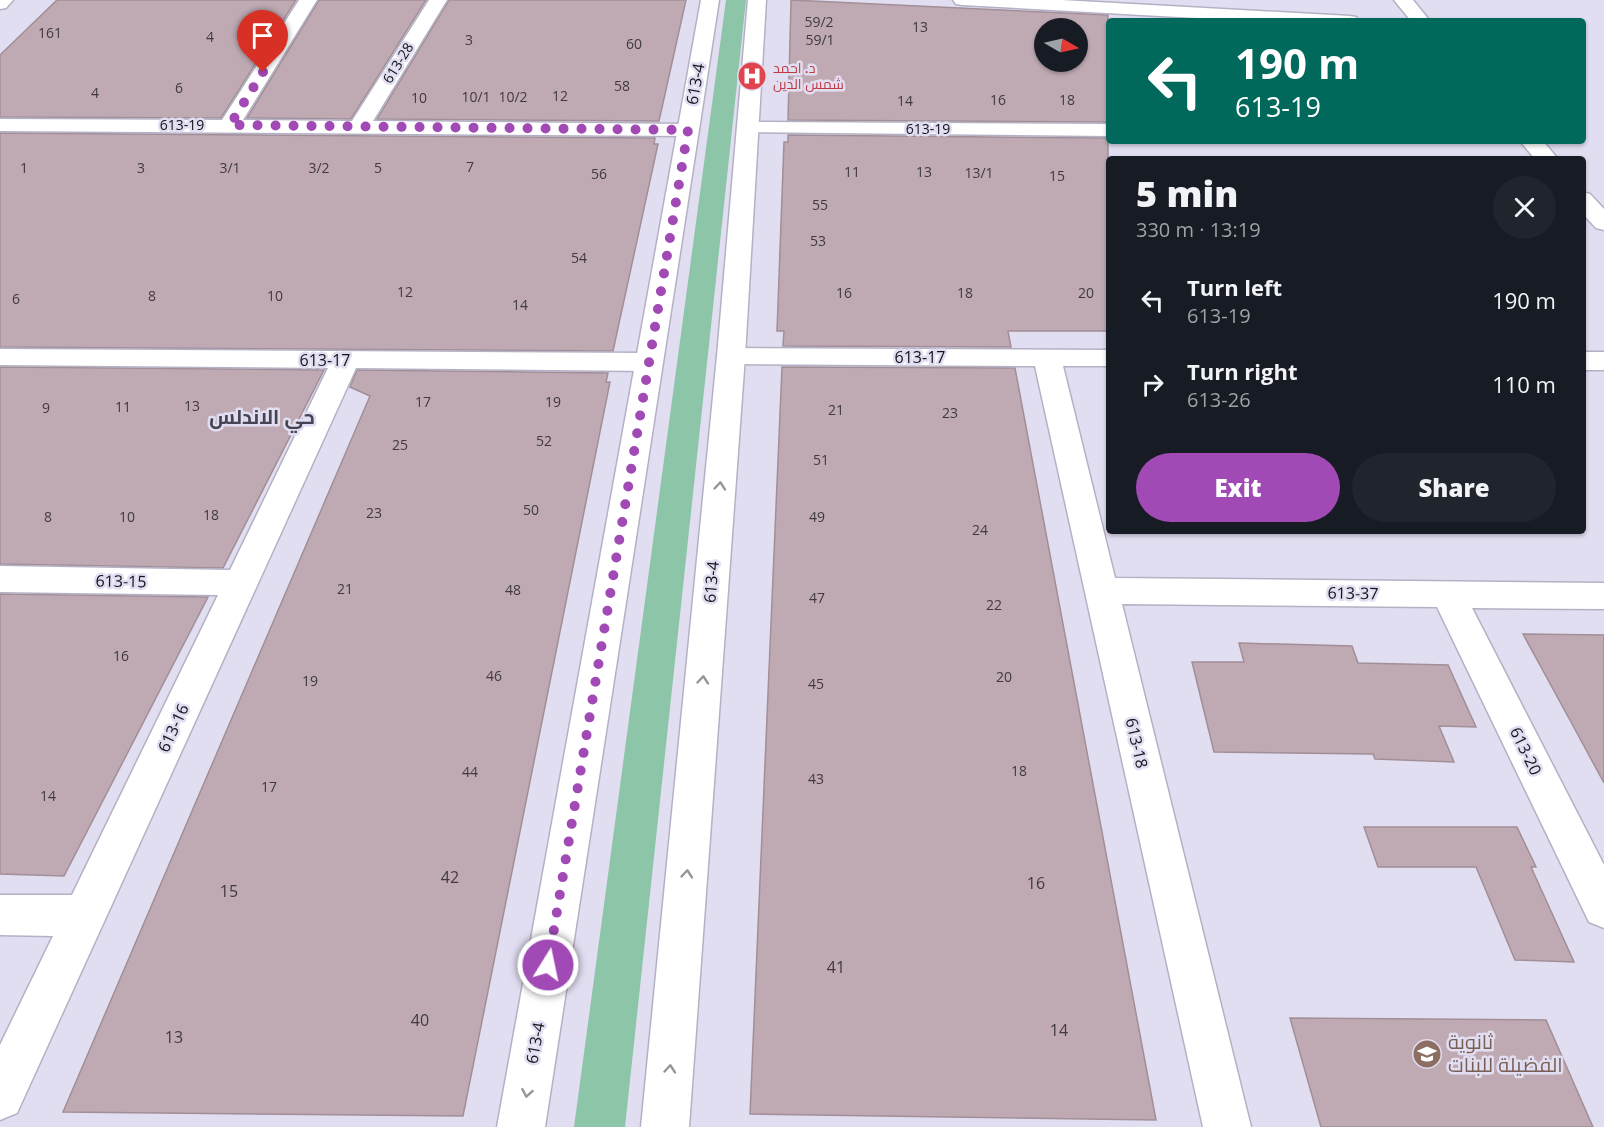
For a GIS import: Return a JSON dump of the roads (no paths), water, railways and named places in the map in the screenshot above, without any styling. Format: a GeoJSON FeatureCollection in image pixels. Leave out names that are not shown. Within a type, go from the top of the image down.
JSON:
{"type":"FeatureCollection","features":[{"type":"Feature","properties":{"kind":"street"},"geometry":{"type":"LineString","coordinates":[[0,4],[4,0]]}},
{"type":"Feature","properties":{"kind":"street"},"geometry":{"type":"LineString","coordinates":[[230,125],[308,0]]}},
{"type":"Feature","properties":{"kind":"street","name":"613-28"},"geometry":{"type":"LineString","coordinates":[[359,127],[438,0]]}},
{"type":"Feature","properties":{"kind":"street","name":"613-4"},"geometry":{"type":"LineString","coordinates":[[521,1127],[710,0]]}},
{"type":"Feature","properties":{"kind":"street","name":"613-4"},"geometry":{"type":"LineString","coordinates":[[665,1127],[731,356],[757,0]]}},
{"type":"Feature","properties":{"kind":"street"},"geometry":{"type":"LineString","coordinates":[[962,0],[1295,18]]}},
{"type":"Feature","properties":{"kind":"street"},"geometry":{"type":"LineString","coordinates":[[1403,0],[1418,18]]}},
{"type":"Feature","properties":{"kind":"street","name":"613-19"},"geometry":{"type":"LineString","coordinates":[[0,125],[688,130]]}},
{"type":"Feature","properties":{"kind":"street","name":"613-19"},"geometry":{"type":"LineString","coordinates":[[747,128],[1106,130]]}},
{"type":"Feature","properties":{"kind":"street"},"geometry":{"type":"LineString","coordinates":[[1534,144],[1544,156]]}},
{"type":"Feature","properties":{"kind":"street"},"geometry":{"type":"LineString","coordinates":[[1586,203],[1604,223]]}},
{"type":"Feature","properties":{"kind":"street","name":"613-17"},"geometry":{"type":"LineString","coordinates":[[731,356],[1106,358]]}},
{"type":"Feature","properties":{"kind":"street","name":"613-17"},"geometry":{"type":"LineString","coordinates":[[0,357],[649,362]]}},
{"type":"Feature","properties":{"kind":"street","name":"613-18"},"geometry":{"type":"LineString","coordinates":[[1047,358],[1227,1127]]}},
{"type":"Feature","properties":{"kind":"street","name":"613-16"},"geometry":{"type":"LineString","coordinates":[[0,1096],[346,360]]}},
{"type":"Feature","properties":{"kind":"street"},"geometry":{"type":"LineString","coordinates":[[1586,361],[1604,361]]}},
{"type":"Feature","properties":{"kind":"street","name":"613-15"},"geometry":{"type":"LineString","coordinates":[[0,579],[242,583]]}},
{"type":"Feature","properties":{"kind":"street","name":"613-37"},"geometry":{"type":"LineString","coordinates":[[1101,591],[1604,596]]}},
{"type":"Feature","properties":{"kind":"street","name":"613-20"},"geometry":{"type":"LineString","coordinates":[[1448,594],[1604,908]]}},
{"type":"Feature","properties":{"kind":"street"},"geometry":{"type":"LineString","coordinates":[[0,915],[85,916]]}},
{"type":"Feature","properties":{"kind":"place","name":"د. احمد شمس الدين"},"geometry":{"type":"Point","coordinates":[752,76]}},
{"type":"Feature","properties":{"kind":"place","name":"ثانوية الفضيلة للبنات"},"geometry":{"type":"Point","coordinates":[1427,1054]}},
{"type":"Feature","properties":{"kind":"district","name":"حي الاندلس"},"geometry":{"type":"Point","coordinates":[262,417]}}]}
